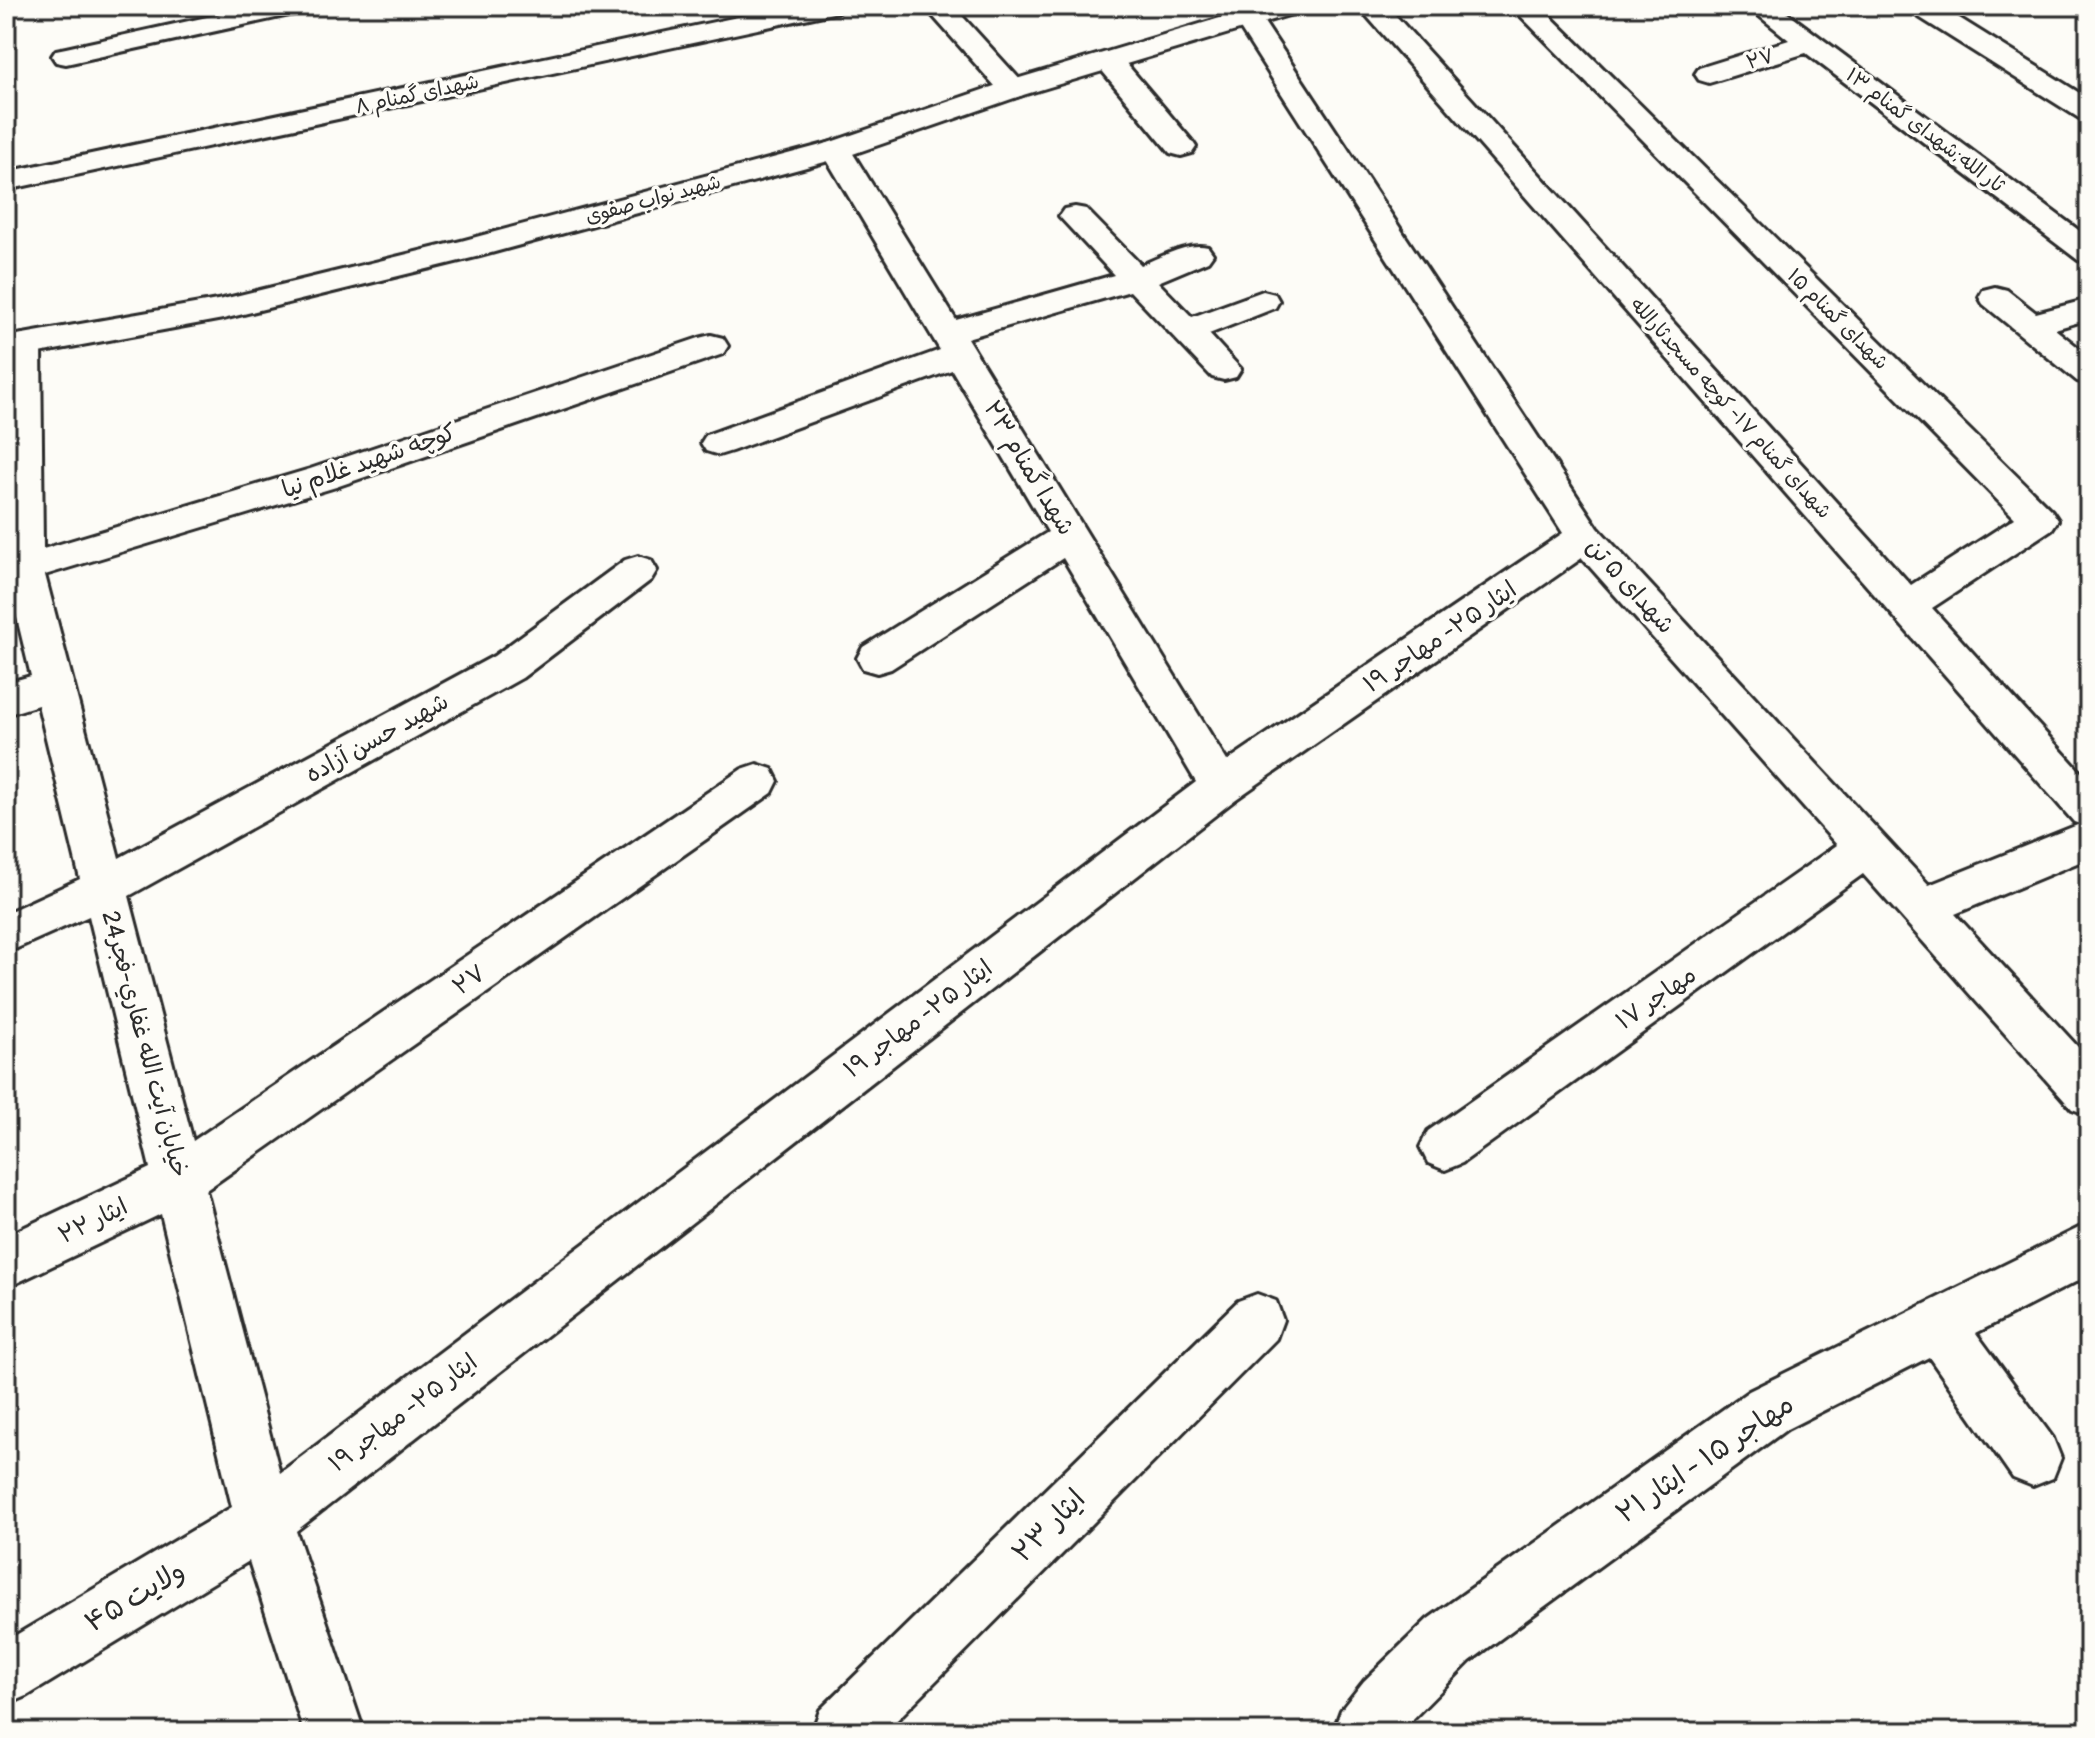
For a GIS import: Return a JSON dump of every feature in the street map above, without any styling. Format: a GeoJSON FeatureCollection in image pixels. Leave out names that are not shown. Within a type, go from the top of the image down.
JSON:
{"type":"FeatureCollection","features":[{"type":"Feature","properties":{"kind":"street"},"geometry":{"type":"LineString","coordinates":[[66,56],[294,6]]}},
{"type":"Feature","properties":{"kind":"street","name":"شهدای گمنام ۸"},"geometry":{"type":"LineString","coordinates":[[6,181],[828,6]]}},
{"type":"Feature","properties":{"kind":"street"},"geometry":{"type":"LineString","coordinates":[[938,6],[1013,89]]}},
{"type":"Feature","properties":{"kind":"street","name":"شهید نواب صفوی"},"geometry":{"type":"LineString","coordinates":[[15,346],[238,305],[469,249],[836,150],[1013,89],[1289,6]]}},
{"type":"Feature","properties":{"kind":"street","name":"شهدای گمنام ۱۷- كوچه مسجدثارالله"},"geometry":{"type":"LineString","coordinates":[[1372,6],[2089,810]]}},
{"type":"Feature","properties":{"kind":"street","name":"شهدای گمنام ۱۵"},"geometry":{"type":"LineString","coordinates":[[1525,6],[2039,520],[1907,606]]}},
{"type":"Feature","properties":{"kind":"street","name":"ثار الله;شهدای گمنام ۱۳"},"geometry":{"type":"LineString","coordinates":[[1761,6],[2089,253]]}},
{"type":"Feature","properties":{"kind":"street"},"geometry":{"type":"LineString","coordinates":[[1921,6],[2089,112]]}},
{"type":"Feature","properties":{"kind":"street","name":"شهدای ۵ تن"},"geometry":{"type":"LineString","coordinates":[[1248,19],[1585,537],[2089,1093]]}},
{"type":"Feature","properties":{"kind":"street","name":"۲۷"},"geometry":{"type":"LineString","coordinates":[[1709,74],[1810,43]]}},
{"type":"Feature","properties":{"kind":"street"},"geometry":{"type":"LineString","coordinates":[[1109,61],[1181,147]]}},
{"type":"Feature","properties":{"kind":"street","name":"شهدا گمنام ۲۳"},"geometry":{"type":"LineString","coordinates":[[836,150],[1221,787]]}},
{"type":"Feature","properties":{"kind":"street"},"geometry":{"type":"LineString","coordinates":[[1075,216],[1224,369]]}},
{"type":"Feature","properties":{"kind":"street"},"geometry":{"type":"LineString","coordinates":[[719,443],[953,344],[1137,279],[1197,254]]}},
{"type":"Feature","properties":{"kind":"street"},"geometry":{"type":"LineString","coordinates":[[1995,297],[2089,373]]}},
{"type":"Feature","properties":{"kind":"street"},"geometry":{"type":"LineString","coordinates":[[1187,331],[1263,301]]}},
{"type":"Feature","properties":{"kind":"street"},"geometry":{"type":"LineString","coordinates":[[2030,325],[2089,309]]}},
{"type":"Feature","properties":{"kind":"street","name":"خيابان آيت الله غفاري-فجر24"},"geometry":{"type":"LineString","coordinates":[[15,346],[15,456],[24,568],[264,1520],[334,1732]]}},
{"type":"Feature","properties":{"kind":"street","name":"کوچه شهید غلام نیا"},"geometry":{"type":"LineString","coordinates":[[24,568],[292,488],[711,346]]}},
{"type":"Feature","properties":{"kind":"street"},"geometry":{"type":"LineString","coordinates":[[877,658],[1069,536]]}},
{"type":"Feature","properties":{"kind":"street","name":"ایثار ۲۵- مهاجر ۱۹"},"geometry":{"type":"LineString","coordinates":[[264,1520],[1221,787],[1585,537]]}},
{"type":"Feature","properties":{"kind":"street","name":"شهید حسن آزاده"},"geometry":{"type":"LineString","coordinates":[[6,934],[104,888],[508,667],[638,570]]}},
{"type":"Feature","properties":{"kind":"street"},"geometry":{"type":"LineString","coordinates":[[6,699],[53,685]]}},
{"type":"Feature","properties":{"kind":"street","name":"۲۷"},"geometry":{"type":"LineString","coordinates":[[180,1179],[757,781]]}},
{"type":"Feature","properties":{"kind":"street"},"geometry":{"type":"LineString","coordinates":[[1922,908],[2089,839]]}},
{"type":"Feature","properties":{"kind":"street","name":"مهاجر ۱۷"},"geometry":{"type":"LineString","coordinates":[[1445,1147],[1866,848]]}},
{"type":"Feature","properties":{"kind":"street","name":"ایثار ۲۲"},"geometry":{"type":"LineString","coordinates":[[6,1263],[180,1179]]}},
{"type":"Feature","properties":{"kind":"street","name":"مهاجر ۱۵ - ایثار ۲۱"},"geometry":{"type":"LineString","coordinates":[[1363,1732],[1385,1702],[1449,1640],[1768,1410],[2089,1248]]}},
{"type":"Feature","properties":{"kind":"street","name":"ایثار ۲۳"},"geometry":{"type":"LineString","coordinates":[[842,1732],[1257,1320]]}},
{"type":"Feature","properties":{"kind":"street"},"geometry":{"type":"LineString","coordinates":[[1938,1324],[2033,1458]]}},
{"type":"Feature","properties":{"kind":"street","name":"ولایت ۴۵"},"geometry":{"type":"LineString","coordinates":[[6,1675],[264,1520]]}}]}
